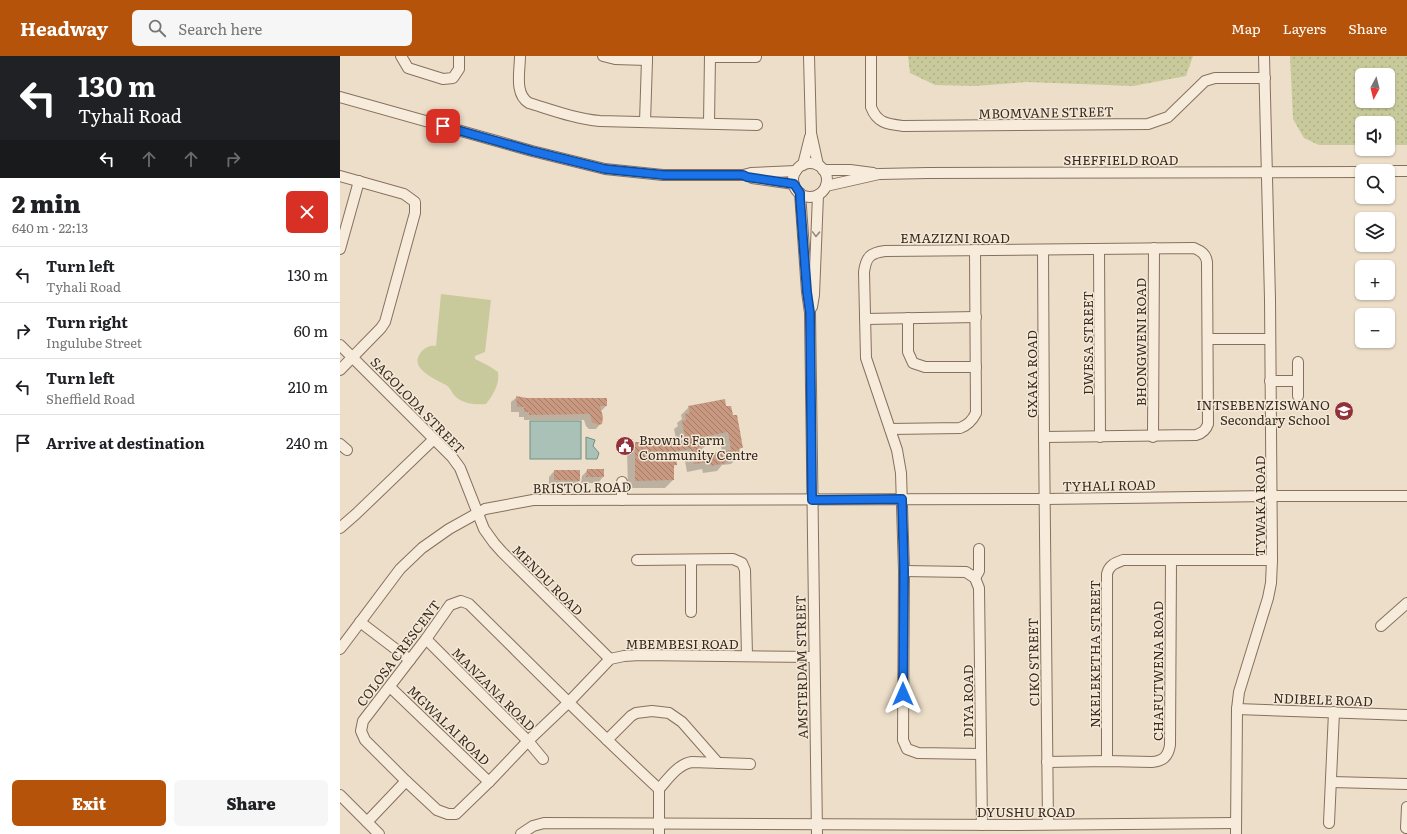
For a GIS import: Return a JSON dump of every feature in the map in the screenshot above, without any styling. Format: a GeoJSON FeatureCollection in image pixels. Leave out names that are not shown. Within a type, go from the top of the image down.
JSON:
{"type":"FeatureCollection","features":[{"type":"Feature","properties":{"kind":"street"},"geometry":{"type":"LineString","coordinates":[[401,56],[408,68],[443,79],[453,78],[459,69],[459,56]]}},
{"type":"Feature","properties":{"kind":"street"},"geometry":{"type":"LineString","coordinates":[[520,56],[520,90],[524,100],[529,103],[571,116],[590,120],[757,124]]}},
{"type":"Feature","properties":{"kind":"street"},"geometry":{"type":"LineString","coordinates":[[604,56],[615,59],[647,58],[645,122]]}},
{"type":"Feature","properties":{"kind":"street"},"geometry":{"type":"LineString","coordinates":[[809,56],[810,134],[800,168],[793,179],[794,184],[800,193],[805,196],[812,197],[823,191],[826,186],[827,177],[821,168],[810,134]]}},
{"type":"Feature","properties":{"kind":"street","name":"MBOMVANE STREET"},"geometry":{"type":"LineString","coordinates":[[871,56],[871,107],[873,113],[878,120],[889,124],[903,126],[1148,124],[1168,117],[1206,81],[1215,78],[1265,78]]}},
{"type":"Feature","properties":{"kind":"street","name":"TYWAKA ROAD"},"geometry":{"type":"LineString","coordinates":[[1236,834],[1237,708],[1239,692],[1268,598],[1271,583],[1272,560],[1270,339],[1264,56]]}},
{"type":"Feature","properties":{"kind":"street"},"geometry":{"type":"LineString","coordinates":[[709,123],[710,57],[756,57]]}},
{"type":"Feature","properties":{"kind":"street"},"geometry":{"type":"LineString","coordinates":[[340,97],[532,151],[605,169],[664,175],[743,175],[800,168],[811,163],[821,168]]}},
{"type":"Feature","properties":{"kind":"street","name":"SHEFFIELD ROAD"},"geometry":{"type":"LineString","coordinates":[[821,168],[879,174]]}},
{"type":"Feature","properties":{"kind":"street"},"geometry":{"type":"LineString","coordinates":[[1395,171],[1407,171]]}},
{"type":"Feature","properties":{"kind":"street","name":"SHEFFIELD ROAD"},"geometry":{"type":"LineString","coordinates":[[826,186],[879,174],[1055,172],[1355,172]]}},
{"type":"Feature","properties":{"kind":"street"},"geometry":{"type":"LineString","coordinates":[[743,175],[747,177],[794,184]]}},
{"type":"Feature","properties":{"kind":"street"},"geometry":{"type":"LineString","coordinates":[[340,176],[404,194],[415,202],[415,213],[385,322],[340,370]]}},
{"type":"Feature","properties":{"kind":"street"},"geometry":{"type":"LineString","coordinates":[[340,249],[359,181]]}},
{"type":"Feature","properties":{"kind":"street"},"geometry":{"type":"LineString","coordinates":[[800,193],[807,292],[810,313]]}},
{"type":"Feature","properties":{"kind":"street"},"geometry":{"type":"LineString","coordinates":[[810,313],[814,295],[818,195]]}},
{"type":"Feature","properties":{"kind":"street","name":"BHONGWENI ROAD"},"geometry":{"type":"LineString","coordinates":[[1153,437],[1154,248]]}},
{"type":"Feature","properties":{"kind":"street","name":"EMAZIZNI ROAD"},"geometry":{"type":"LineString","coordinates":[[980,754],[918,753],[907,749],[903,740],[904,571],[900,464],[890,429],[868,366],[865,346],[864,272],[867,260],[870,255],[876,252],[885,251],[1194,248],[1201,251],[1206,256],[1208,339]]}},
{"type":"Feature","properties":{"kind":"street","name":"DWESA STREET"},"geometry":{"type":"LineString","coordinates":[[1099,249],[1100,437]]}},
{"type":"Feature","properties":{"kind":"street"},"geometry":{"type":"LineString","coordinates":[[890,429],[960,428],[973,420],[976,414],[975,250]]}},
{"type":"Feature","properties":{"kind":"street","name":"GXAKA ROAD"},"geometry":{"type":"LineString","coordinates":[[1043,250],[1045,499]]}},
{"type":"Feature","properties":{"kind":"street","name":"AMSTERDAM STREET"},"geometry":{"type":"LineString","coordinates":[[810,313],[817,829]]}},
{"type":"Feature","properties":{"kind":"street"},"geometry":{"type":"LineString","coordinates":[[865,319],[976,317]]}},
{"type":"Feature","properties":{"kind":"street"},"geometry":{"type":"LineString","coordinates":[[908,318],[908,352],[913,363],[925,367],[976,367]]}},
{"type":"Feature","properties":{"kind":"street"},"geometry":{"type":"LineString","coordinates":[[1044,437],[1153,437],[1196,435],[1202,433],[1208,424],[1208,339],[1270,339]]}},
{"type":"Feature","properties":{"kind":"street","name":"SAGOLODA STREET"},"geometry":{"type":"LineString","coordinates":[[340,345],[452,457],[460,468],[477,513]]}},
{"type":"Feature","properties":{"kind":"street"},"geometry":{"type":"LineString","coordinates":[[1298,362],[1298,396]]}},
{"type":"Feature","properties":{"kind":"street"},"geometry":{"type":"LineString","coordinates":[[1270,381],[1298,381]]}},
{"type":"Feature","properties":{"kind":"street"},"geometry":{"type":"LineString","coordinates":[[340,528],[434,439]]}},
{"type":"Feature","properties":{"kind":"street"},"geometry":{"type":"LineString","coordinates":[[622,482],[622,500]]}},
{"type":"Feature","properties":{"kind":"street","name":"TYHALI ROAD"},"geometry":{"type":"LineString","coordinates":[[812,500],[1407,496]]}},
{"type":"Feature","properties":{"kind":"street","name":"CIKO STREET"},"geometry":{"type":"LineString","coordinates":[[1045,499],[1048,824]]}},
{"type":"Feature","properties":{"kind":"street","name":"BRISTOL ROAD"},"geometry":{"type":"LineString","coordinates":[[340,649],[400,569],[422,548],[449,529],[485,509],[533,500],[812,500]]}},
{"type":"Feature","properties":{"kind":"street","name":"MENDU ROAD"},"geometry":{"type":"LineString","coordinates":[[477,513],[484,529],[502,552],[610,659]]}},
{"type":"Feature","properties":{"kind":"street","name":"DIYA ROAD"},"geometry":{"type":"LineString","coordinates":[[979,548],[979,571],[975,578],[979,588],[982,825]]}},
{"type":"Feature","properties":{"kind":"street"},"geometry":{"type":"LineString","coordinates":[[637,560],[733,560],[742,563],[745,570],[747,656]]}},
{"type":"Feature","properties":{"kind":"street"},"geometry":{"type":"LineString","coordinates":[[691,560],[691,612]]}},
{"type":"Feature","properties":{"kind":"street","name":"NKELEKETHA STREET"},"geometry":{"type":"LineString","coordinates":[[1107,761],[1108,571],[1115,563],[1123,560],[1272,560]]}},
{"type":"Feature","properties":{"kind":"street","name":"CHAFUTWENA ROAD"},"geometry":{"type":"LineString","coordinates":[[1047,762],[1158,761],[1164,759],[1169,750],[1171,560]]}},
{"type":"Feature","properties":{"kind":"street"},"geometry":{"type":"LineString","coordinates":[[904,571],[966,572],[975,578]]}},
{"type":"Feature","properties":{"kind":"street","name":"COLOSA CRESCENT"},"geometry":{"type":"LineString","coordinates":[[569,702],[456,814],[448,814],[437,810],[406,782],[365,740],[361,731],[363,721],[450,605],[460,601],[470,604],[658,789]]}},
{"type":"Feature","properties":{"kind":"street"},"geometry":{"type":"LineString","coordinates":[[1382,626],[1407,603]]}},
{"type":"Feature","properties":{"kind":"street"},"geometry":{"type":"LineString","coordinates":[[360,622],[410,660]]}},
{"type":"Feature","properties":{"kind":"street","name":"MANZANA ROAD"},"geometry":{"type":"LineString","coordinates":[[426,639],[528,741],[543,759]]}},
{"type":"Feature","properties":{"kind":"street","name":"MBEMBESI ROAD"},"geometry":{"type":"LineString","coordinates":[[569,702],[610,659],[624,656],[814,657]]}},
{"type":"Feature","properties":{"kind":"street","name":"MGWALAI ROAD"},"geometry":{"type":"LineString","coordinates":[[390,687],[489,782]]}},
{"type":"Feature","properties":{"kind":"street","name":"NDIBELE ROAD"},"geometry":{"type":"LineString","coordinates":[[1237,708],[1407,715]]}},
{"type":"Feature","properties":{"kind":"street"},"geometry":{"type":"LineString","coordinates":[[607,740],[631,716],[636,713],[652,711],[669,713],[682,722],[718,763]]}},
{"type":"Feature","properties":{"kind":"street"},"geometry":{"type":"LineString","coordinates":[[1329,823],[1334,712]]}},
{"type":"Feature","properties":{"kind":"street"},"geometry":{"type":"LineString","coordinates":[[660,829],[658,789],[676,770],[685,764],[692,762],[750,764]]}},
{"type":"Feature","properties":{"kind":"street"},"geometry":{"type":"LineString","coordinates":[[367,822],[406,782]]}},
{"type":"Feature","properties":{"kind":"street"},"geometry":{"type":"LineString","coordinates":[[1332,782],[1407,784]]}},
{"type":"Feature","properties":{"kind":"street"},"geometry":{"type":"LineString","coordinates":[[340,795],[380,834]]}},
{"type":"Feature","properties":{"kind":"street"},"geometry":{"type":"LineString","coordinates":[[1406,828],[1407,807]]}},
{"type":"Feature","properties":{"kind":"street","name":"DYUSHU ROAD"},"geometry":{"type":"LineString","coordinates":[[521,834],[533,826],[544,823],[660,829],[817,829],[1048,824],[1169,829],[1236,823]]}},
{"type":"Feature","properties":{"kind":"green space"},"geometry":{"type":"Polygon","coordinates":[[[908,56],[1193,56],[1186,76],[1133,86],[1027,82],[975,86],[935,85],[910,73],[908,56]]]}},
{"type":"Feature","properties":{"kind":"green space"},"geometry":{"type":"Polygon","coordinates":[[[1290,56],[1407,56],[1407,145],[1395,145],[1395,116],[1355,116],[1355,145],[1319,145],[1304,138],[1293,119],[1290,56]]]}},
{"type":"Feature","properties":{"kind":"green space"},"geometry":{"type":"Polygon","coordinates":[[[441,294],[491,300],[485,352],[475,356],[475,359],[498,372],[497,385],[486,404],[470,404],[459,399],[448,386],[430,377],[420,368],[418,357],[422,351],[427,347],[436,346],[441,294]]]}},
{"type":"Feature","properties":{"kind":"shaded area"},"geometry":{"type":"Polygon","coordinates":[[[530,421],[581,421],[581,459],[530,459],[530,421]]]}},
{"type":"Feature","properties":{"kind":"shaded area"},"geometry":{"type":"Polygon","coordinates":[[[586,437],[595,440],[593,446],[599,453],[597,459],[586,459],[586,437]]]}},
{"type":"Feature","properties":{"kind":"building"},"geometry":{"type":"Polygon","coordinates":[[[516,396],[527,398],[607,398],[607,406],[600,406],[603,417],[602,424],[598,425],[592,422],[590,414],[529,415],[529,412],[524,412],[524,407],[517,407],[516,396]]]}},
{"type":"Feature","properties":{"kind":"building"},"geometry":{"type":"Polygon","coordinates":[[[725,399],[726,406],[731,406],[733,415],[737,415],[743,448],[739,448],[740,456],[725,459],[726,463],[711,466],[710,462],[694,464],[691,449],[676,451],[677,465],[674,465],[674,480],[635,481],[635,442],[686,442],[682,421],[686,420],[685,414],[690,413],[688,406],[725,399]],[[728,432],[698,438],[698,442],[707,441],[707,446],[699,447],[701,455],[731,450],[728,432]]]}},
{"type":"Feature","properties":{"kind":"building"},"geometry":{"type":"Polygon","coordinates":[[[587,469],[604,469],[604,477],[586,477],[587,469]]]}},
{"type":"Feature","properties":{"kind":"building"},"geometry":{"type":"Polygon","coordinates":[[[554,470],[580,470],[580,481],[554,480],[554,470]]]}},
{"type":"Feature","properties":{"kind":"place","name":"INTSEBENZISWANO Secondary School"},"geometry":{"type":"Point","coordinates":[1344,411]}},
{"type":"Feature","properties":{"kind":"place","name":"Brown's Farm Community Centre"},"geometry":{"type":"Point","coordinates":[625,446]}},
{"type":"Feature","properties":{"kind":"route"},"geometry":{"type":"LineString","coordinates":[[443,126],[532,151],[605,169],[664,175],[743,175],[747,177],[794,184],[800,193],[807,292],[810,313],[812,500],[902,499],[904,571],[903,694]]}}]}
